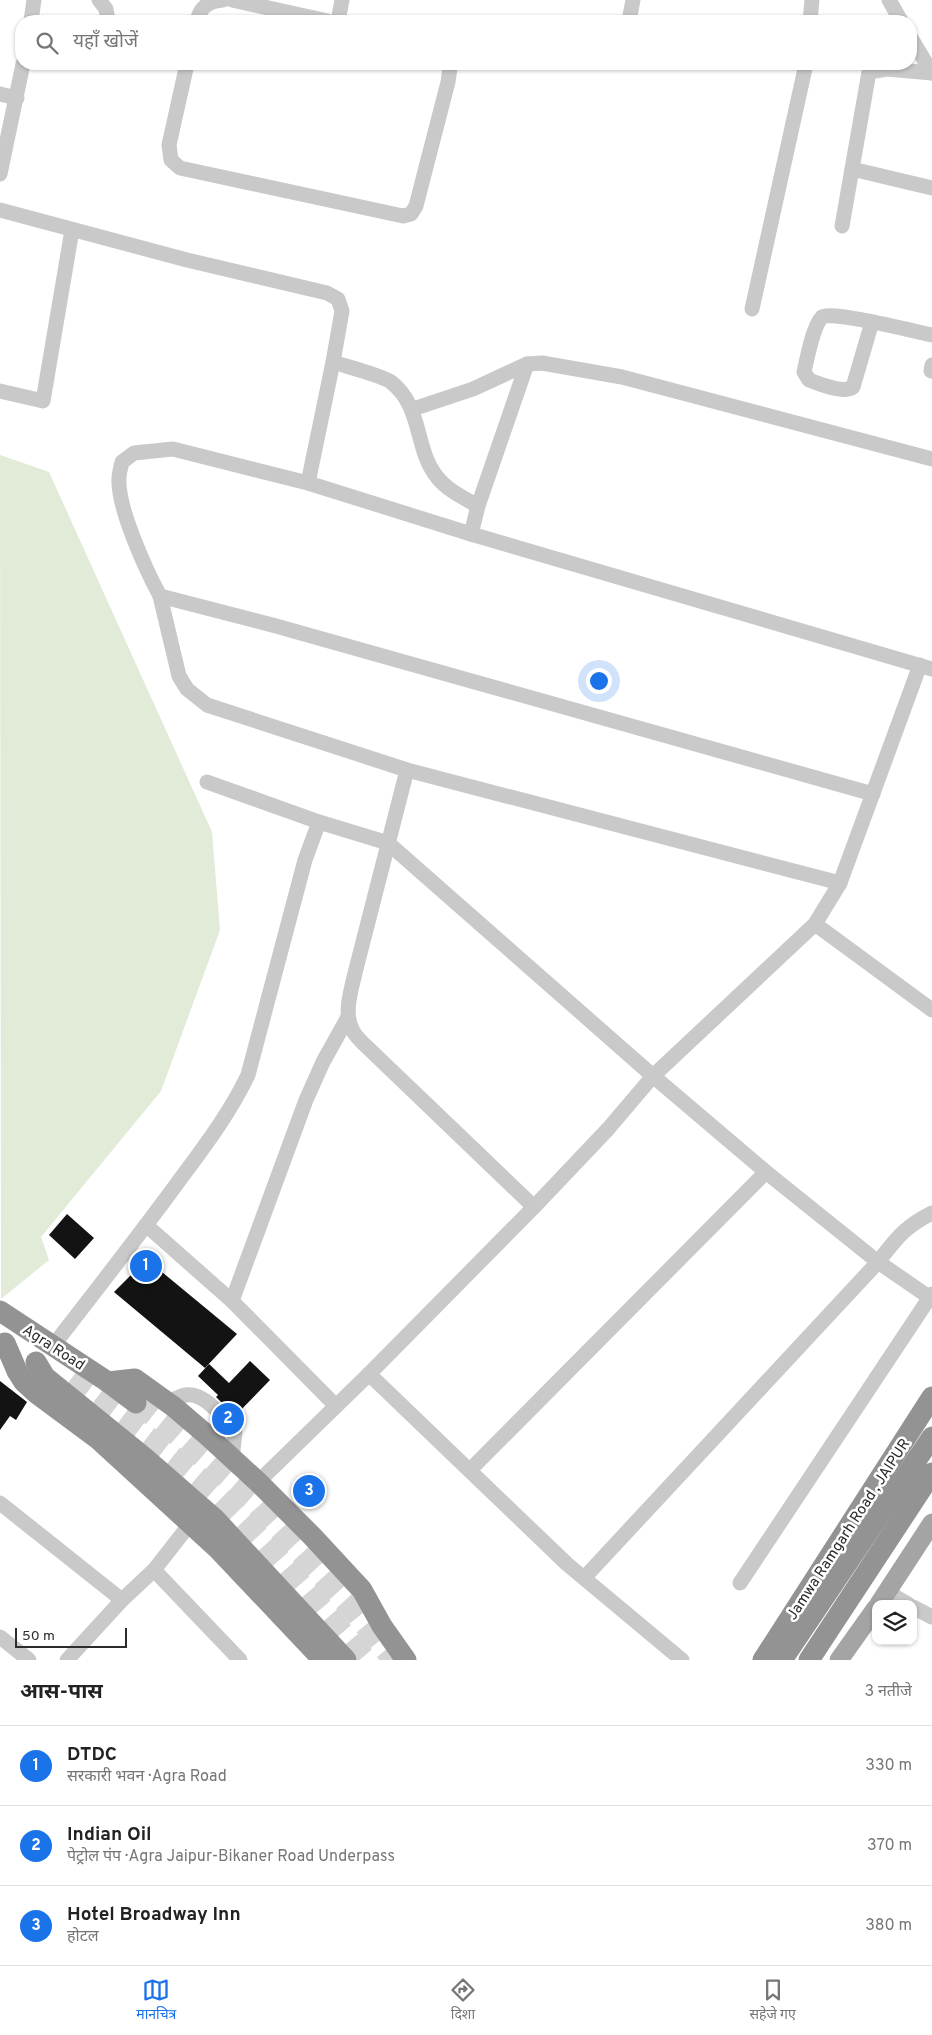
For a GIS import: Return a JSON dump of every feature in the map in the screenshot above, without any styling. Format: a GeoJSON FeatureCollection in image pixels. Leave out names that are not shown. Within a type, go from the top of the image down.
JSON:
{"type":"FeatureCollection","features":[{"type":"Feature","properties":{"kind":"highway","name":"Agra Road"},"geometry":{"type":"LineString","coordinates":[[0,1311],[108,1382],[136,1403]]}},
{"type":"Feature","properties":{"kind":"highway"},"geometry":{"type":"LineString","coordinates":[[3,1341],[36,1362],[71,1379]]}},
{"type":"Feature","properties":{"kind":"highway"},"geometry":{"type":"LineString","coordinates":[[3,1341],[16,1371],[30,1387],[98,1439],[218,1549],[323,1660]]}},
{"type":"Feature","properties":{"kind":"highway"},"geometry":{"type":"LineString","coordinates":[[36,1362],[45,1377],[145,1458],[215,1520],[346,1660]]}},
{"type":"Feature","properties":{"kind":"highway"},"geometry":{"type":"LineString","coordinates":[[108,1382],[135,1379],[167,1402],[208,1436],[258,1482],[362,1590],[382,1626],[406,1660]]}},
{"type":"Feature","properties":{"kind":"highway","name":"Jamwa Ramgarh Road , JAIPUR"},"geometry":{"type":"LineString","coordinates":[[763,1660],[932,1397]]}},
{"type":"Feature","properties":{"kind":"highway"},"geometry":{"type":"LineString","coordinates":[[782,1660],[932,1437]]}},
{"type":"Feature","properties":{"kind":"highway"},"geometry":{"type":"LineString","coordinates":[[809,1660],[932,1474]]}},
{"type":"Feature","properties":{"kind":"main road"},"geometry":{"type":"LineString","coordinates":[[883,1598],[932,1523]]}},
{"type":"Feature","properties":{"kind":"main road"},"geometry":{"type":"LineString","coordinates":[[839,1660],[872,1614]]}},
{"type":"Feature","properties":{"kind":"street"},"geometry":{"type":"LineString","coordinates":[[32,15],[34,0]]}},
{"type":"Feature","properties":{"kind":"street"},"geometry":{"type":"LineString","coordinates":[[99,0],[106,9],[107,15]]}},
{"type":"Feature","properties":{"kind":"street"},"geometry":{"type":"LineString","coordinates":[[198,15],[206,4],[223,0]]}},
{"type":"Feature","properties":{"kind":"street"},"geometry":{"type":"LineString","coordinates":[[232,0],[301,15]]}},
{"type":"Feature","properties":{"kind":"street"},"geometry":{"type":"LineString","coordinates":[[339,15],[342,0]]}},
{"type":"Feature","properties":{"kind":"street"},"geometry":{"type":"LineString","coordinates":[[630,15],[633,0]]}},
{"type":"Feature","properties":{"kind":"street"},"geometry":{"type":"LineString","coordinates":[[811,15],[812,0]]}},
{"type":"Feature","properties":{"kind":"street"},"geometry":{"type":"LineString","coordinates":[[889,0],[898,15]]}},
{"type":"Feature","properties":{"kind":"street"},"geometry":{"type":"LineString","coordinates":[[917,48],[932,73]]}},
{"type":"Feature","properties":{"kind":"street"},"geometry":{"type":"LineString","coordinates":[[0,174],[22,70]]}},
{"type":"Feature","properties":{"kind":"street"},"geometry":{"type":"LineString","coordinates":[[186,70],[169,146],[171,160],[180,168],[403,216],[411,214],[416,206],[450,70]]}},
{"type":"Feature","properties":{"kind":"street"},"geometry":{"type":"LineString","coordinates":[[752,308],[805,70]]}},
{"type":"Feature","properties":{"kind":"street"},"geometry":{"type":"LineString","coordinates":[[842,226],[869,72],[878,70]]}},
{"type":"Feature","properties":{"kind":"street"},"geometry":{"type":"LineString","coordinates":[[904,70],[932,73]]}},
{"type":"Feature","properties":{"kind":"street"},"geometry":{"type":"LineString","coordinates":[[0,94],[17,98]]}},
{"type":"Feature","properties":{"kind":"street"},"geometry":{"type":"LineString","coordinates":[[852,169],[932,188]]}},
{"type":"Feature","properties":{"kind":"street"},"geometry":{"type":"LineString","coordinates":[[0,210],[187,260],[327,292],[338,299],[342,310],[308,483]]}},
{"type":"Feature","properties":{"kind":"street"},"geometry":{"type":"LineString","coordinates":[[0,391],[43,402],[72,230]]}},
{"type":"Feature","properties":{"kind":"street"},"geometry":{"type":"LineString","coordinates":[[872,322],[853,387],[849,390],[843,390],[809,380],[804,372],[816,328],[822,317],[835,315],[872,322],[932,335]]}},
{"type":"Feature","properties":{"kind":"street"},"geometry":{"type":"LineString","coordinates":[[333,362],[390,380],[413,409],[426,457],[437,478],[452,491],[478,506]]}},
{"type":"Feature","properties":{"kind":"street"},"geometry":{"type":"LineString","coordinates":[[413,409],[473,389],[526,364],[542,363],[622,378],[932,459]]}},
{"type":"Feature","properties":{"kind":"street"},"geometry":{"type":"LineString","coordinates":[[472,534],[478,506],[526,364]]}},
{"type":"Feature","properties":{"kind":"street"},"geometry":{"type":"LineString","coordinates":[[258,1482],[369,1374],[534,1207],[608,1129],[653,1076],[815,924],[840,883],[873,794],[926,667],[472,534],[308,483],[174,449],[134,453],[122,462],[119,479],[121,502],[147,572],[160,596],[179,676],[187,689],[207,705],[407,770],[840,883]]}},
{"type":"Feature","properties":{"kind":"street"},"geometry":{"type":"LineString","coordinates":[[160,596],[286,629],[873,794]]}},
{"type":"Feature","properties":{"kind":"street"},"geometry":{"type":"LineString","coordinates":[[407,770],[349,998],[348,1017],[353,1031],[366,1046],[534,1207]]}},
{"type":"Feature","properties":{"kind":"street"},"geometry":{"type":"LineString","coordinates":[[207,782],[319,822],[388,843],[653,1076],[766,1172],[878,1262],[931,1297],[740,1583]]}},
{"type":"Feature","properties":{"kind":"street"},"geometry":{"type":"LineString","coordinates":[[53,1346],[146,1225],[234,1104],[248,1076],[305,860],[319,822]]}},
{"type":"Feature","properties":{"kind":"street"},"geometry":{"type":"LineString","coordinates":[[815,924],[932,1010]]}},
{"type":"Feature","properties":{"kind":"street"},"geometry":{"type":"LineString","coordinates":[[232,1301],[306,1100],[323,1062],[348,1017]]}},
{"type":"Feature","properties":{"kind":"street"},"geometry":{"type":"LineString","coordinates":[[470,1470],[766,1172]]}},
{"type":"Feature","properties":{"kind":"street"},"geometry":{"type":"LineString","coordinates":[[584,1578],[878,1262],[899,1234],[915,1222],[932,1213]]}},
{"type":"Feature","properties":{"kind":"street"},"geometry":{"type":"LineString","coordinates":[[146,1225],[232,1301],[336,1406]]}},
{"type":"Feature","properties":{"kind":"street"},"geometry":{"type":"LineString","coordinates":[[369,1374],[584,1578],[682,1660]]}},
{"type":"Feature","properties":{"kind":"street"},"geometry":{"type":"LineString","coordinates":[[0,1503],[122,1600]]}},
{"type":"Feature","properties":{"kind":"street"},"geometry":{"type":"LineString","coordinates":[[67,1660],[122,1600],[154,1570],[190,1524]]}},
{"type":"Feature","properties":{"kind":"street"},"geometry":{"type":"LineString","coordinates":[[154,1570],[240,1660]]}},
{"type":"Feature","properties":{"kind":"street"},"geometry":{"type":"LineString","coordinates":[[917,1609],[932,1617]]}},
{"type":"Feature","properties":{"kind":"street"},"geometry":{"type":"LineString","coordinates":[[0,1637],[29,1660]]}},
{"type":"Feature","properties":{"kind":"green space"},"geometry":{"type":"Polygon","coordinates":[[[0,455],[49,472],[212,832],[220,930],[161,1091],[41,1237],[49,1260],[1,1299],[0,455]]]}},
{"type":"Feature","properties":{"kind":"building"},"geometry":{"type":"Polygon","coordinates":[[[67,1214],[94,1238],[75,1259],[49,1235],[67,1214]]]}},
{"type":"Feature","properties":{"kind":"building"},"geometry":{"type":"Polygon","coordinates":[[[145,1258],[237,1334],[205,1368],[114,1292],[145,1258]]]}},
{"type":"Feature","properties":{"kind":"building"},"geometry":{"type":"Polygon","coordinates":[[[250,1361],[270,1380],[235,1416],[216,1397],[218,1395],[198,1376],[209,1364],[229,1383],[250,1361]]]}},
{"type":"Feature","properties":{"kind":"building"},"geometry":{"type":"Polygon","coordinates":[[[0,1381],[27,1402],[16,1420],[10,1416],[0,1430],[0,1381]]]}},
{"type":"Feature","properties":{"kind":"tunnel"},"geometry":{"type":"LineString","coordinates":[[71,1379],[166,1450],[220,1496],[277,1556],[367,1660]]}},
{"type":"Feature","properties":{"kind":"tunnel"},"geometry":{"type":"LineString","coordinates":[[136,1403],[252,1501],[351,1609],[393,1660]]}},
{"type":"Feature","properties":{"kind":"place","name":"DTDC"},"geometry":{"type":"Point","coordinates":[146,1266]}},
{"type":"Feature","properties":{"kind":"place","name":"Indian Oil"},"geometry":{"type":"Point","coordinates":[228,1419]}},
{"type":"Feature","properties":{"kind":"place","name":"Hotel Broadway Inn"},"geometry":{"type":"Point","coordinates":[309,1491]}}]}
